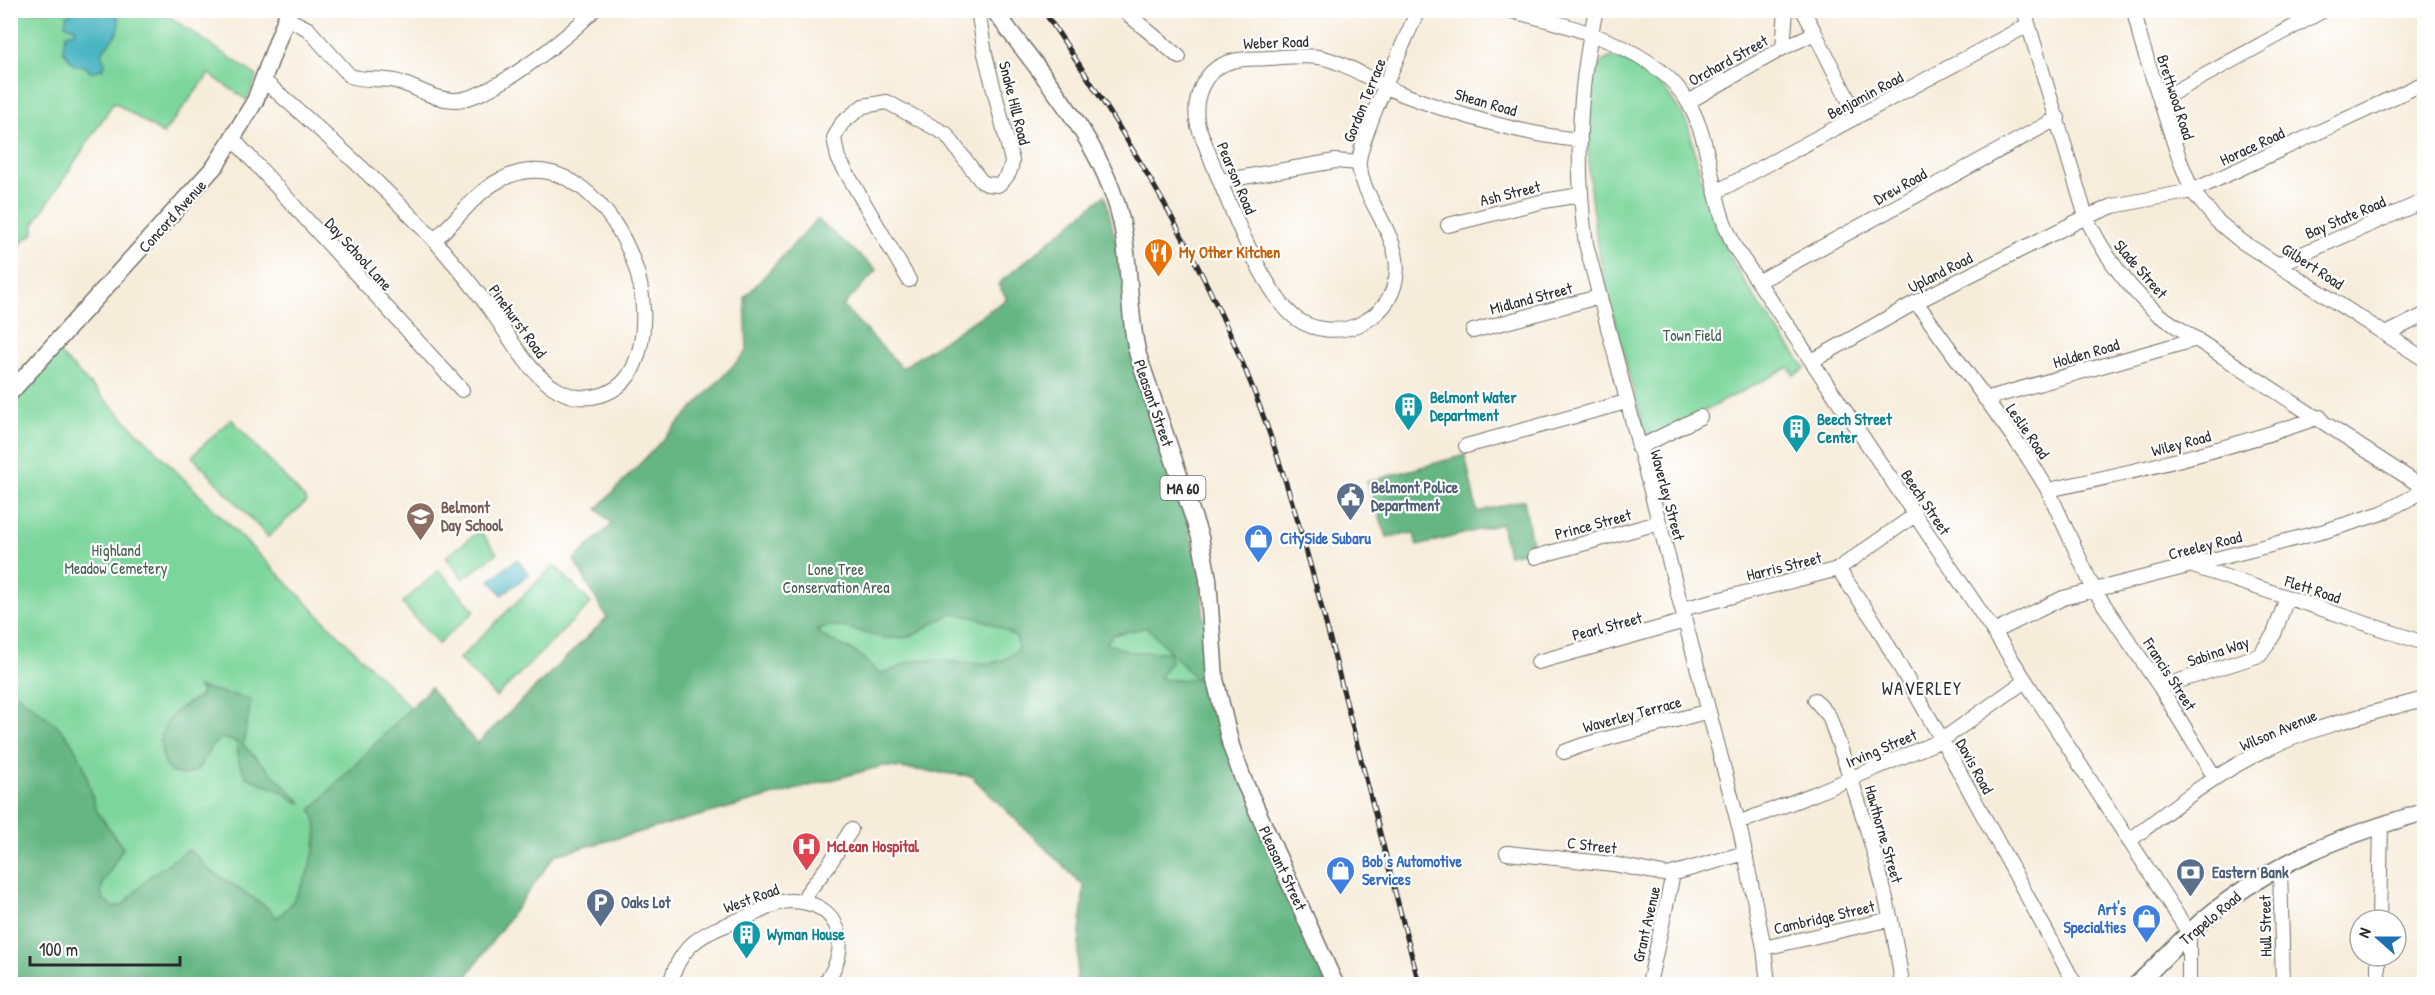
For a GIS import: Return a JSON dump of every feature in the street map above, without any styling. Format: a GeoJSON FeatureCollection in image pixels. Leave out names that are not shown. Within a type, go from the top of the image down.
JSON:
{"type":"FeatureCollection","features":[{"type":"Feature","properties":{"kind":"main road","name":"Pleasant Street"},"geometry":{"type":"LineString","coordinates":[[994,10],[1089,142],[1112,190],[1123,232],[1132,325],[1138,355],[1200,537],[1208,579],[1215,679],[1225,725],[1245,785],[1335,984]]}},
{"type":"Feature","properties":{"kind":"main road","name":"Concord Avenue"},"geometry":{"type":"LineString","coordinates":[[10,393],[200,186],[234,140],[263,80],[287,14]]}},
{"type":"Feature","properties":{"kind":"main road","name":"Trapelo Road"},"geometry":{"type":"LineString","coordinates":[[2137,984],[2189,933],[2232,898],[2280,867],[2323,845],[2424,812]]}},
{"type":"Feature","properties":{"kind":"street"},"geometry":{"type":"LineString","coordinates":[[287,14],[308,29],[350,76],[397,82],[428,94],[456,100],[472,96],[522,69],[558,43],[594,10]]}},
{"type":"Feature","properties":{"kind":"street","name":"Snake Hill Road"},"geometry":{"type":"LineString","coordinates":[[909,280],[838,158],[834,138],[842,123],[863,106],[887,102],[903,108],[946,134],[976,176],[987,184],[998,185],[1005,179],[1012,161],[985,54],[978,10]]}},
{"type":"Feature","properties":{"kind":"street"},"geometry":{"type":"LineString","coordinates":[[1123,10],[1179,57]]}},
{"type":"Feature","properties":{"kind":"street","name":"Gordon Terrace"},"geometry":{"type":"LineString","coordinates":[[1290,313],[1299,321],[1320,328],[1334,330],[1349,328],[1373,316],[1387,302],[1391,294],[1396,278],[1396,258],[1363,181],[1359,163],[1368,129],[1419,10]]}},
{"type":"Feature","properties":{"kind":"street","name":"Beech Street"},"geometry":{"type":"LineString","coordinates":[[1508,10],[1591,33],[1653,66],[1688,102],[1703,140],[1722,216],[1734,246],[1994,632],[2189,933]]}},
{"type":"Feature","properties":{"kind":"street","name":"Waverley Street"},"geometry":{"type":"LineString","coordinates":[[1596,10],[1583,70],[1579,140],[1580,195],[1586,244],[1598,297],[1738,823],[1764,948],[1768,984]]}},
{"type":"Feature","properties":{"kind":"street","name":"Orchard Street"},"geometry":{"type":"LineString","coordinates":[[1688,102],[1783,48],[1786,10]]}},
{"type":"Feature","properties":{"kind":"street"},"geometry":{"type":"LineString","coordinates":[[1803,10],[1857,117]]}},
{"type":"Feature","properties":{"kind":"street","name":"Slade Street"},"geometry":{"type":"LineString","coordinates":[[2024,10],[2086,217],[2100,247],[2139,297],[2159,315],[2320,417],[2424,489]]}},
{"type":"Feature","properties":{"kind":"street","name":"Brettwood Road"},"geometry":{"type":"LineString","coordinates":[[2134,10],[2160,100],[2179,158],[2193,191]]}},
{"type":"Feature","properties":{"kind":"street"},"geometry":{"type":"LineString","coordinates":[[2160,100],[2324,10]]}},
{"type":"Feature","properties":{"kind":"street","name":"Benjamin Road"},"geometry":{"type":"LineString","coordinates":[[1716,192],[2028,25]]}},
{"type":"Feature","properties":{"kind":"street"},"geometry":{"type":"LineString","coordinates":[[1783,48],[1815,33]]}},
{"type":"Feature","properties":{"kind":"street","name":"Weber Road"},"geometry":{"type":"LineString","coordinates":[[1233,61],[1292,56],[1319,57],[1341,64],[1387,86]]}},
{"type":"Feature","properties":{"kind":"street","name":"Pearson Road"},"geometry":{"type":"LineString","coordinates":[[1233,61],[1217,69],[1198,92],[1196,105],[1198,126],[1248,246],[1290,313]]}},
{"type":"Feature","properties":{"kind":"street","name":"Pinehurst Road"},"geometry":{"type":"LineString","coordinates":[[263,80],[364,172],[434,240],[487,304],[532,369],[546,382],[560,392],[577,397],[597,397],[615,390],[629,378],[637,359],[642,336],[642,304],[634,263],[624,237],[607,210],[574,181],[553,173],[532,172],[500,180],[434,240]]}},
{"type":"Feature","properties":{"kind":"street","name":"Horace Road"},"geometry":{"type":"LineString","coordinates":[[2086,217],[2112,207],[2193,191],[2424,83]]}},
{"type":"Feature","properties":{"kind":"street","name":"Shean Road"},"geometry":{"type":"LineString","coordinates":[[1387,86],[1401,94],[1481,119],[1554,137],[1579,140]]}},
{"type":"Feature","properties":{"kind":"street","name":"Drew Road"},"geometry":{"type":"LineString","coordinates":[[1758,282],[2058,118]]}},
{"type":"Feature","properties":{"kind":"street","name":"Day School Lane"},"geometry":{"type":"LineString","coordinates":[[234,140],[462,390]]}},
{"type":"Feature","properties":{"kind":"street"},"geometry":{"type":"LineString","coordinates":[[1221,181],[1335,161],[1359,163]]}},
{"type":"Feature","properties":{"kind":"street","name":"Gilbert Road"},"geometry":{"type":"LineString","coordinates":[[2193,191],[2217,221],[2241,241],[2388,333],[2424,359]]}},
{"type":"Feature","properties":{"kind":"street","name":"Ash Street"},"geometry":{"type":"LineString","coordinates":[[1448,225],[1553,199],[1580,195]]}},
{"type":"Feature","properties":{"kind":"street","name":"Bay State Road"},"geometry":{"type":"LineString","coordinates":[[2279,264],[2424,201]]}},
{"type":"Feature","properties":{"kind":"street","name":"Upland Road"},"geometry":{"type":"LineString","coordinates":[[1812,361],[1916,302],[2086,217]]}},
{"type":"Feature","properties":{"kind":"street","name":"Midland Street"},"geometry":{"type":"LineString","coordinates":[[1473,331],[1598,297]]}},
{"type":"Feature","properties":{"kind":"street","name":"Leslie Road"},"geometry":{"type":"LineString","coordinates":[[1916,302],[2011,433],[2048,490],[2094,590]]}},
{"type":"Feature","properties":{"kind":"street"},"geometry":{"type":"LineString","coordinates":[[2388,333],[2424,315]]}},
{"type":"Feature","properties":{"kind":"street","name":"Holden Road"},"geometry":{"type":"LineString","coordinates":[[1985,399],[2197,339]]}},
{"type":"Feature","properties":{"kind":"street"},"geometry":{"type":"LineString","coordinates":[[1466,446],[1626,402]]}},
{"type":"Feature","properties":{"kind":"street"},"geometry":{"type":"LineString","coordinates":[[1638,448],[1700,417]]}},
{"type":"Feature","properties":{"kind":"street","name":"Wiley Road"},"geometry":{"type":"LineString","coordinates":[[2048,490],[2124,475],[2248,442],[2320,417]]}},
{"type":"Feature","properties":{"kind":"street","name":"Creeley Road"},"geometry":{"type":"LineString","coordinates":[[1994,632],[2038,608],[2094,590],[2192,566],[2382,513],[2424,489]]}},
{"type":"Feature","properties":{"kind":"street","name":"Harris Street"},"geometry":{"type":"LineString","coordinates":[[1683,615],[1838,569],[1915,515]]}},
{"type":"Feature","properties":{"kind":"street","name":"Prince Street"},"geometry":{"type":"LineString","coordinates":[[1535,557],[1658,524]]}},
{"type":"Feature","properties":{"kind":"street","name":"Flett Road"},"geometry":{"type":"LineString","coordinates":[[2192,566],[2424,644]]}},
{"type":"Feature","properties":{"kind":"street","name":"Davis Road"},"geometry":{"type":"LineString","coordinates":[[1838,569],[1874,621],[1942,740],[2074,984]]}},
{"type":"Feature","properties":{"kind":"street","name":"Francis Street"},"geometry":{"type":"LineString","coordinates":[[2094,590],[2160,687],[2215,778]]}},
{"type":"Feature","properties":{"kind":"street","name":"Sabina Way"},"geometry":{"type":"LineString","coordinates":[[2160,687],[2260,654],[2274,634],[2287,598]]}},
{"type":"Feature","properties":{"kind":"street","name":"Pearl Street"},"geometry":{"type":"LineString","coordinates":[[1538,662],[1683,615]]}},
{"type":"Feature","properties":{"kind":"street","name":"Irving Street"},"geometry":{"type":"LineString","coordinates":[[1738,823],[1942,740],[2025,681]]}},
{"type":"Feature","properties":{"kind":"street","name":"Wilson Avenue"},"geometry":{"type":"LineString","coordinates":[[2129,841],[2215,778],[2267,749],[2424,699]]}},
{"type":"Feature","properties":{"kind":"street","name":"Hawthorne Street"},"geometry":{"type":"LineString","coordinates":[[1815,700],[1829,716],[1876,857],[1891,919],[1902,984]]}},
{"type":"Feature","properties":{"kind":"street","name":"Waverley Terrace"},"geometry":{"type":"LineString","coordinates":[[1564,752],[1709,711]]}},
{"type":"Feature","properties":{"kind":"street"},"geometry":{"type":"LineString","coordinates":[[2379,908],[2381,825]]}},
{"type":"Feature","properties":{"kind":"street"},"geometry":{"type":"LineString","coordinates":[[803,903],[807,892],[828,866],[851,830]]}},
{"type":"Feature","properties":{"kind":"street","name":"C Street"},"geometry":{"type":"LineString","coordinates":[[1508,853],[1606,863],[1673,874]]}},
{"type":"Feature","properties":{"kind":"street","name":"Grant Avenue"},"geometry":{"type":"LineString","coordinates":[[1649,984],[1673,874],[1745,853]]}},
{"type":"Feature","properties":{"kind":"street","name":"Hull Street"},"geometry":{"type":"LineString","coordinates":[[2280,867],[2283,984]]}},
{"type":"Feature","properties":{"kind":"street","name":"West Road"},"geometry":{"type":"LineString","coordinates":[[670,984],[680,957],[704,934],[785,901],[803,903],[828,914],[840,935],[838,960],[824,984]]}},
{"type":"Feature","properties":{"kind":"street","name":"Cambridge Street"},"geometry":{"type":"LineString","coordinates":[[1764,948],[1891,919]]}},
{"type":"Feature","properties":{"kind":"street"},"geometry":{"type":"LineString","coordinates":[[2189,933],[2189,984]]}},
{"type":"Feature","properties":{"kind":"street"},"geometry":{"type":"LineString","coordinates":[[2378,968],[2378,984]]}},
{"type":"Feature","properties":{"kind":"green space"},"geometry":{"type":"Polygon","coordinates":[[[11,11],[161,11],[257,76],[247,100],[209,74],[163,134],[114,102],[34,224],[34,233],[23,241],[11,259],[11,11]]]}},
{"type":"Feature","properties":{"kind":"green space","name":"Town Field"},"geometry":{"type":"Polygon","coordinates":[[[1609,58],[1622,60],[1645,72],[1666,91],[1682,114],[1688,125],[1711,213],[1730,255],[1765,313],[1806,368],[1794,375],[1789,367],[1647,441],[1604,279],[1591,198],[1588,156],[1590,90],[1597,68],[1609,58]]]}},
{"type":"Feature","properties":{"kind":"green space","name":"Lone Tree Conservation Area"},"geometry":{"type":"Polygon","coordinates":[[[1105,195],[1173,487],[1187,519],[1200,570],[1208,669],[1328,984],[1076,984],[1084,886],[971,776],[882,766],[555,855],[461,984],[29,984],[11,975],[10,689],[57,725],[70,740],[83,763],[96,810],[123,848],[103,883],[101,892],[104,900],[114,907],[123,905],[149,877],[188,850],[197,856],[206,868],[267,907],[276,918],[294,899],[309,868],[316,835],[316,821],[311,810],[430,688],[477,744],[607,618],[574,560],[612,524],[597,509],[747,351],[745,297],[817,219],[877,270],[843,306],[902,368],[1007,299],[998,284],[1105,195]],[[952,614],[907,637],[877,637],[832,626],[817,630],[824,637],[857,653],[879,673],[922,660],[982,664],[997,662],[1009,657],[1018,648],[1017,638],[1002,628],[978,618],[952,614]],[[1147,627],[1113,635],[1106,643],[1130,652],[1169,652],[1171,661],[1159,678],[1196,679],[1147,627]]]}},
{"type":"Feature","properties":{"kind":"green space","name":"Lone Tree Conservation Area"},"geometry":{"type":"Polygon","coordinates":[[[56,350],[411,708],[430,688],[477,744],[607,618],[574,560],[1147,627],[1203,662],[1076,984],[1084,886],[971,776],[882,766],[555,855],[461,984],[29,984],[11,975],[11,403],[56,350]]]}},
{"type":"Feature","properties":{"kind":"green space"},"geometry":{"type":"Polygon","coordinates":[[[231,419],[307,501],[268,537],[192,456],[231,419]]]}},
{"type":"Feature","properties":{"kind":"green space"},"geometry":{"type":"Polygon","coordinates":[[[1465,455],[1477,512],[1524,500],[1533,550],[1508,555],[1501,524],[1417,546],[1414,533],[1387,537],[1367,482],[1465,455]]]}},
{"type":"Feature","properties":{"kind":"green space"},"geometry":{"type":"Polygon","coordinates":[[[480,531],[497,553],[463,579],[446,557],[480,531]]]}},
{"type":"Feature","properties":{"kind":"green space"},"geometry":{"type":"Polygon","coordinates":[[[554,565],[591,603],[496,697],[459,659],[554,565]]]}},
{"type":"Feature","properties":{"kind":"green space"},"geometry":{"type":"Polygon","coordinates":[[[439,570],[475,611],[438,644],[402,603],[439,570]]]}},
{"type":"Feature","properties":{"kind":"green space"},"geometry":{"type":"Polygon","coordinates":[[[198,687],[251,699],[243,745],[302,803],[293,800],[283,792],[246,777],[238,760],[237,742],[221,738],[213,745],[197,771],[183,775],[170,772],[161,748],[164,727],[178,710],[200,697],[202,692],[198,687]]]}},
{"type":"Feature","properties":{"kind":"water"},"geometry":{"type":"Polygon","coordinates":[[[76,11],[113,11],[118,18],[118,31],[103,51],[105,65],[102,69],[91,72],[85,66],[74,65],[63,50],[66,34],[75,32],[76,29],[65,24],[67,15],[76,11]]]}},
{"type":"Feature","properties":{"kind":"water"},"geometry":{"type":"Polygon","coordinates":[[[517,559],[529,574],[502,595],[490,580],[517,559]]]}},
{"type":"Feature","properties":{"kind":"railway"},"geometry":{"type":"LineString","coordinates":[[1043,10],[1100,96],[1179,230],[1225,322],[1260,407],[1287,485],[1310,563],[1419,984]]}},
{"type":"Feature","properties":{"kind":"place","name":"My Other Kitchen"},"geometry":{"type":"Point","coordinates":[1158,278]}},
{"type":"Feature","properties":{"kind":"place","name":"Belmont Water Department"},"geometry":{"type":"Point","coordinates":[1409,432]}},
{"type":"Feature","properties":{"kind":"place","name":"Beech Street Center"},"geometry":{"type":"Point","coordinates":[1796,454]}},
{"type":"Feature","properties":{"kind":"place","name":"Belmont Police Department"},"geometry":{"type":"Point","coordinates":[1350,522]}},
{"type":"Feature","properties":{"kind":"place","name":"Belmont Day School"},"geometry":{"type":"Point","coordinates":[420,542]}},
{"type":"Feature","properties":{"kind":"place","name":"CitySide Subaru"},"geometry":{"type":"Point","coordinates":[1259,564]}},
{"type":"Feature","properties":{"kind":"place","name":"McLean Hospital"},"geometry":{"type":"Point","coordinates":[806,872]}},
{"type":"Feature","properties":{"kind":"place","name":"Bob’s Automotive Services"},"geometry":{"type":"Point","coordinates":[1341,896]}},
{"type":"Feature","properties":{"kind":"place","name":"Eastern Bank"},"geometry":{"type":"Point","coordinates":[2191,898]}},
{"type":"Feature","properties":{"kind":"place","name":"Oaks Lot"},"geometry":{"type":"Point","coordinates":[600,928]}},
{"type":"Feature","properties":{"kind":"place","name":"Art's Specialties"},"geometry":{"type":"Point","coordinates":[2147,944]}},
{"type":"Feature","properties":{"kind":"place","name":"Wyman House"},"geometry":{"type":"Point","coordinates":[746,960]}},
{"type":"Feature","properties":{"kind":"district","name":"WAVERLEY"},"geometry":{"type":"Point","coordinates":[1922,688]}},
{"type":"Feature","properties":{"kind":"park label","name":"Highland Meadow Cemetery"},"geometry":{"type":"Point","coordinates":[116,559]}}]}
